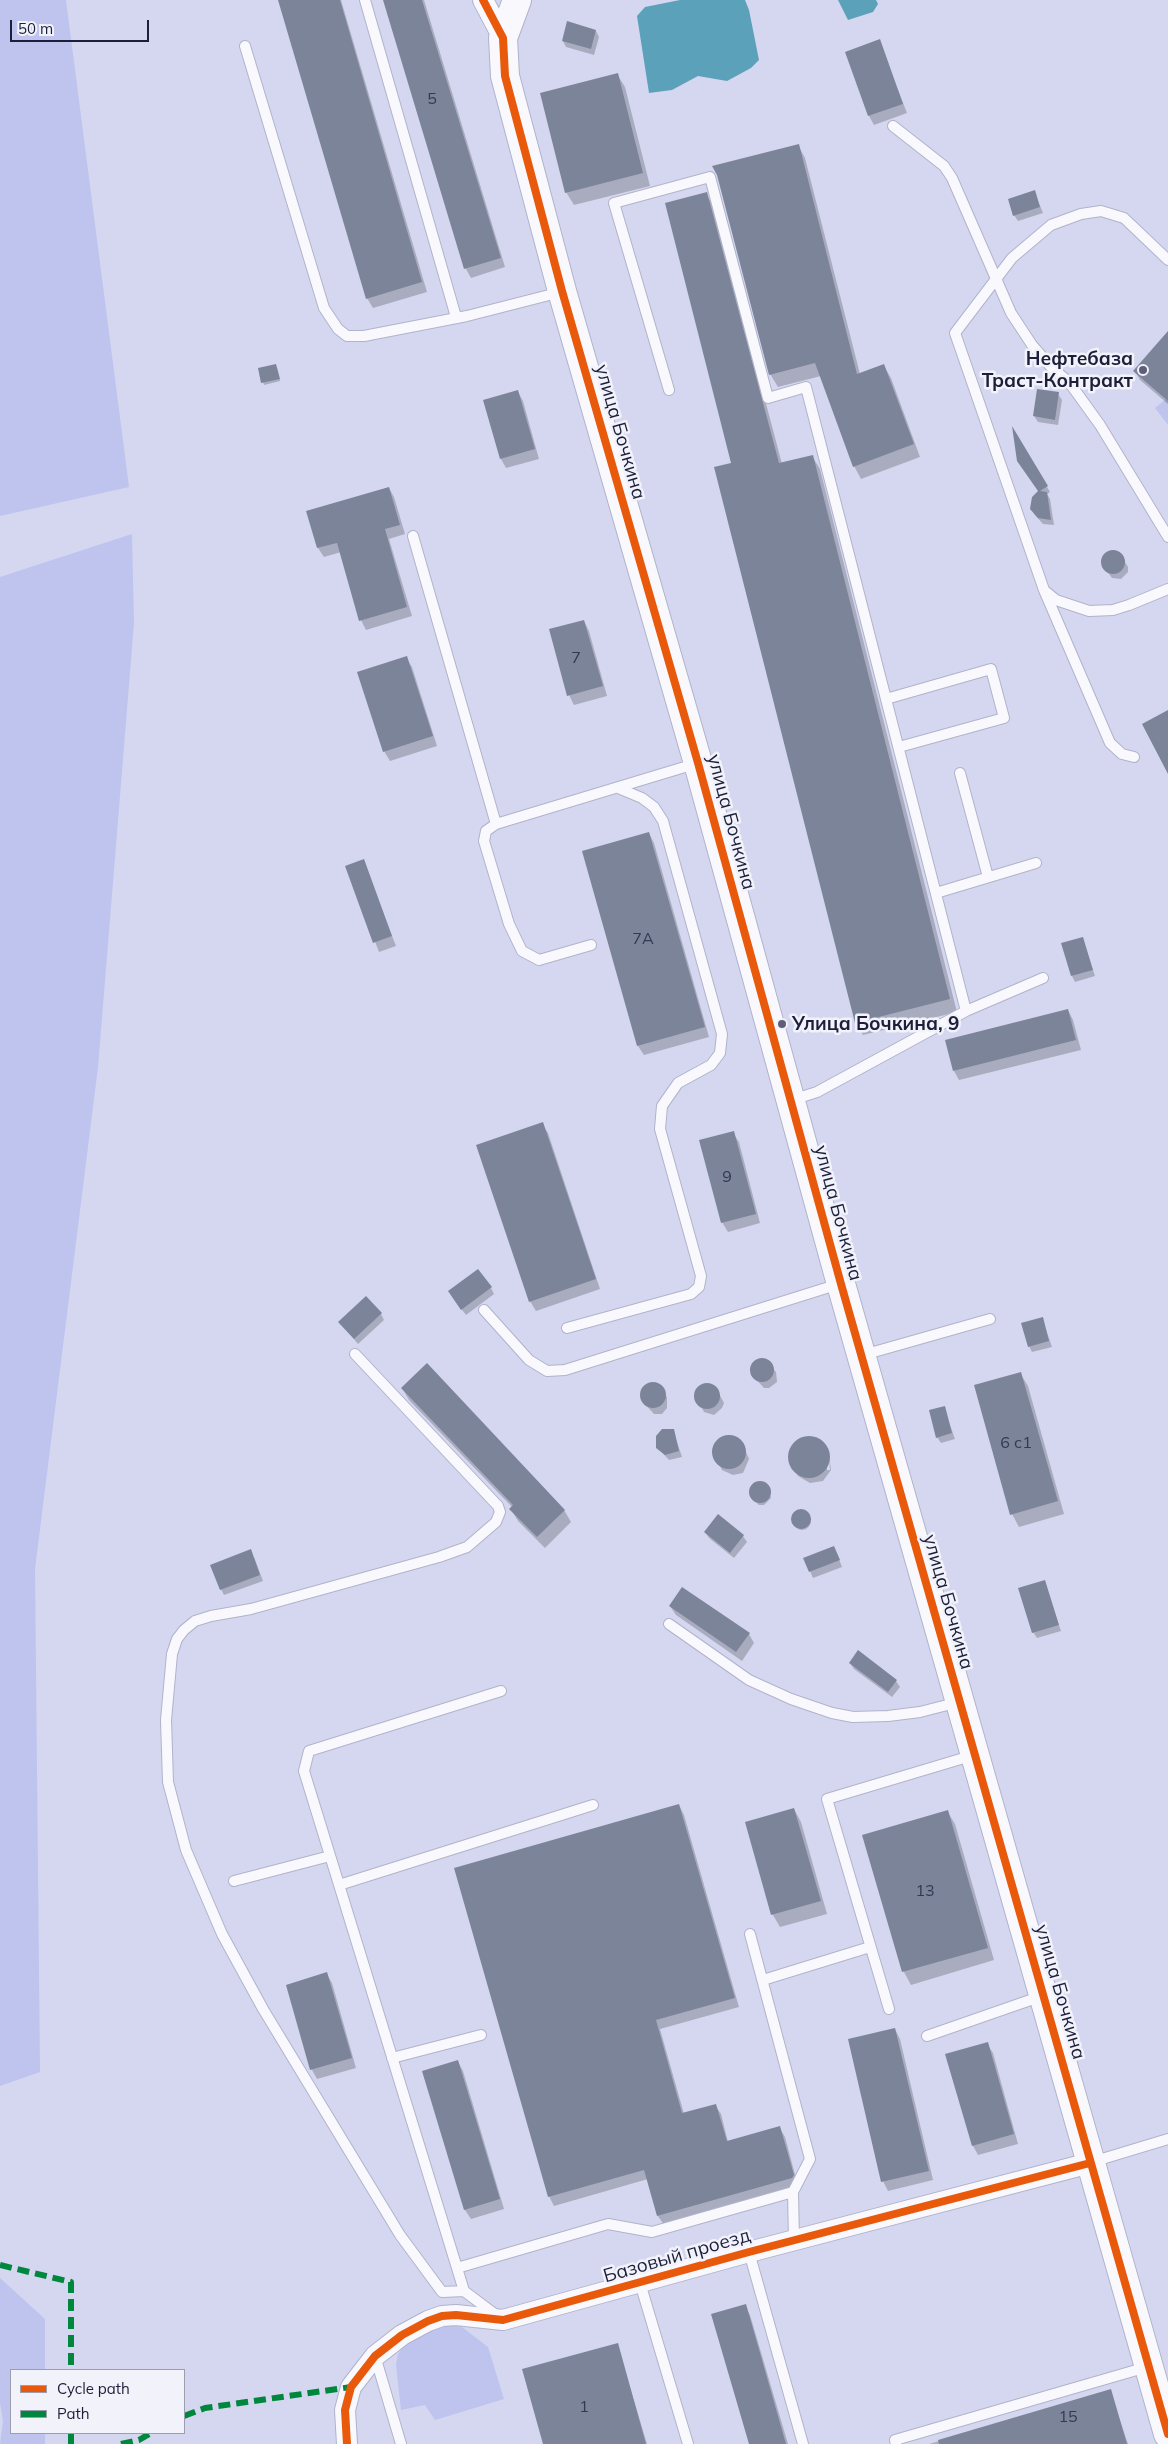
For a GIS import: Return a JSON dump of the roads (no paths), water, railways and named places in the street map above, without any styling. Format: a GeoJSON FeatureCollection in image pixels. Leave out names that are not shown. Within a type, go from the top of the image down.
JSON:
{"type":"FeatureCollection","features":[{"type":"Feature","properties":{"kind":"street","name":"улица Бочкина"},"geometry":{"type":"LineString","coordinates":[[483,0],[503,38],[505,76],[562,291],[698,763],[861,1356],[1168,2434]]}},
{"type":"Feature","properties":{"kind":"street"},"geometry":{"type":"LineString","coordinates":[[503,38],[516,0]]}},
{"type":"Feature","properties":{"kind":"street","name":"Базовый проезд"},"geometry":{"type":"LineString","coordinates":[[348,2444],[345,2410],[351,2387],[375,2356],[414,2328],[442,2316],[503,2320],[749,2252],[1090,2163]]}},
{"type":"Feature","properties":{"kind":"lane"},"geometry":{"type":"LineString","coordinates":[[365,0],[456,317]]}},
{"type":"Feature","properties":{"kind":"lane"},"geometry":{"type":"LineString","coordinates":[[245,46],[324,308],[332,323],[348,336],[364,336],[456,317],[527,302],[562,291]]}},
{"type":"Feature","properties":{"kind":"lane"},"geometry":{"type":"LineString","coordinates":[[893,126],[944,166],[952,178],[1011,313],[1032,344],[1052,368],[1069,382],[1100,425],[1168,537]]}},
{"type":"Feature","properties":{"kind":"lane"},"geometry":{"type":"LineString","coordinates":[[670,390],[614,203],[710,177],[768,398],[806,387],[966,1011]]}},
{"type":"Feature","properties":{"kind":"lane"},"geometry":{"type":"LineString","coordinates":[[1134,757],[1122,754],[1110,743],[1044,590],[955,332],[1012,258],[1052,225],[1088,213],[1101,211],[1124,218],[1168,260]]}},
{"type":"Feature","properties":{"kind":"lane"},"geometry":{"type":"LineString","coordinates":[[413,536],[496,824]]}},
{"type":"Feature","properties":{"kind":"lane"},"geometry":{"type":"LineString","coordinates":[[1044,590],[1056,600],[1089,611],[1113,610],[1168,589]]}},
{"type":"Feature","properties":{"kind":"lane"},"geometry":{"type":"LineString","coordinates":[[886,699],[991,669],[1004,718],[899,748]]}},
{"type":"Feature","properties":{"kind":"lane"},"geometry":{"type":"LineString","coordinates":[[591,946],[539,960],[522,951],[509,924],[484,841],[486,831],[496,824],[698,763]]}},
{"type":"Feature","properties":{"kind":"lane"},"geometry":{"type":"LineString","coordinates":[[960,773],[988,877]]}},
{"type":"Feature","properties":{"kind":"lane"},"geometry":{"type":"LineString","coordinates":[[567,1328],[691,1294],[699,1286],[701,1276],[660,1129],[662,1106],[678,1083],[711,1065],[720,1052],[722,1034],[663,820],[654,807],[618,788]]}},
{"type":"Feature","properties":{"kind":"lane"},"geometry":{"type":"LineString","coordinates":[[936,893],[1036,863]]}},
{"type":"Feature","properties":{"kind":"lane"},"geometry":{"type":"LineString","coordinates":[[791,1100],[817,1092],[966,1011],[1043,978]]}},
{"type":"Feature","properties":{"kind":"lane"},"geometry":{"type":"LineString","coordinates":[[484,1310],[529,1360],[547,1371],[565,1370],[841,1284]]}},
{"type":"Feature","properties":{"kind":"lane"},"geometry":{"type":"LineString","coordinates":[[861,1356],[990,1319]]}},
{"type":"Feature","properties":{"kind":"lane"},"geometry":{"type":"LineString","coordinates":[[354,1354],[498,1506],[500,1512],[496,1522],[467,1547],[439,1557],[251,1609],[211,1616],[195,1621],[177,1639],[172,1654],[166,1720],[168,1782],[186,1850],[222,1934],[262,2009],[400,2235],[442,2292],[464,2291]]}},
{"type":"Feature","properties":{"kind":"lane"},"geometry":{"type":"LineString","coordinates":[[669,1624],[749,1680],[791,1699],[832,1713],[853,1717],[888,1716],[920,1712],[959,1702]]}},
{"type":"Feature","properties":{"kind":"lane"},"geometry":{"type":"LineString","coordinates":[[501,1691],[309,1751],[304,1771],[464,2291],[503,2320]]}},
{"type":"Feature","properties":{"kind":"lane"},"geometry":{"type":"LineString","coordinates":[[889,2010],[827,1799],[975,1755]]}},
{"type":"Feature","properties":{"kind":"lane"},"geometry":{"type":"LineString","coordinates":[[339,1885],[593,1805]]}},
{"type":"Feature","properties":{"kind":"lane"},"geometry":{"type":"LineString","coordinates":[[234,1881],[330,1856]]}},
{"type":"Feature","properties":{"kind":"lane"},"geometry":{"type":"LineString","coordinates":[[750,1934],[764,1980],[810,2159],[792,2192],[794,2241]]}},
{"type":"Feature","properties":{"kind":"lane"},"geometry":{"type":"LineString","coordinates":[[764,1980],[870,1947]]}},
{"type":"Feature","properties":{"kind":"lane"},"geometry":{"type":"LineString","coordinates":[[927,2036],[1044,1995]]}},
{"type":"Feature","properties":{"kind":"lane"},"geometry":{"type":"LineString","coordinates":[[392,2058],[481,2035]]}},
{"type":"Feature","properties":{"kind":"lane"},"geometry":{"type":"LineString","coordinates":[[1090,2163],[1168,2139]]}},
{"type":"Feature","properties":{"kind":"lane"},"geometry":{"type":"LineString","coordinates":[[457,2268],[608,2224],[652,2232],[792,2192]]}},
{"type":"Feature","properties":{"kind":"lane"},"geometry":{"type":"LineString","coordinates":[[749,2252],[803,2444]]}},
{"type":"Feature","properties":{"kind":"lane"},"geometry":{"type":"LineString","coordinates":[[640,2283],[688,2444]]}},
{"type":"Feature","properties":{"kind":"lane"},"geometry":{"type":"LineString","coordinates":[[375,2356],[401,2444]]}},
{"type":"Feature","properties":{"kind":"lane"},"geometry":{"type":"LineString","coordinates":[[896,2444],[895,2440],[1149,2367]]}},
{"type":"Feature","properties":{"kind":"place","name":"Нефтебаза Траст-Контракт"},"geometry":{"type":"Point","coordinates":[1143,370]}},
{"type":"Feature","properties":{"kind":"place","name":"Улица Бочкина, 9"},"geometry":{"type":"Point","coordinates":[782,1024]}}]}
